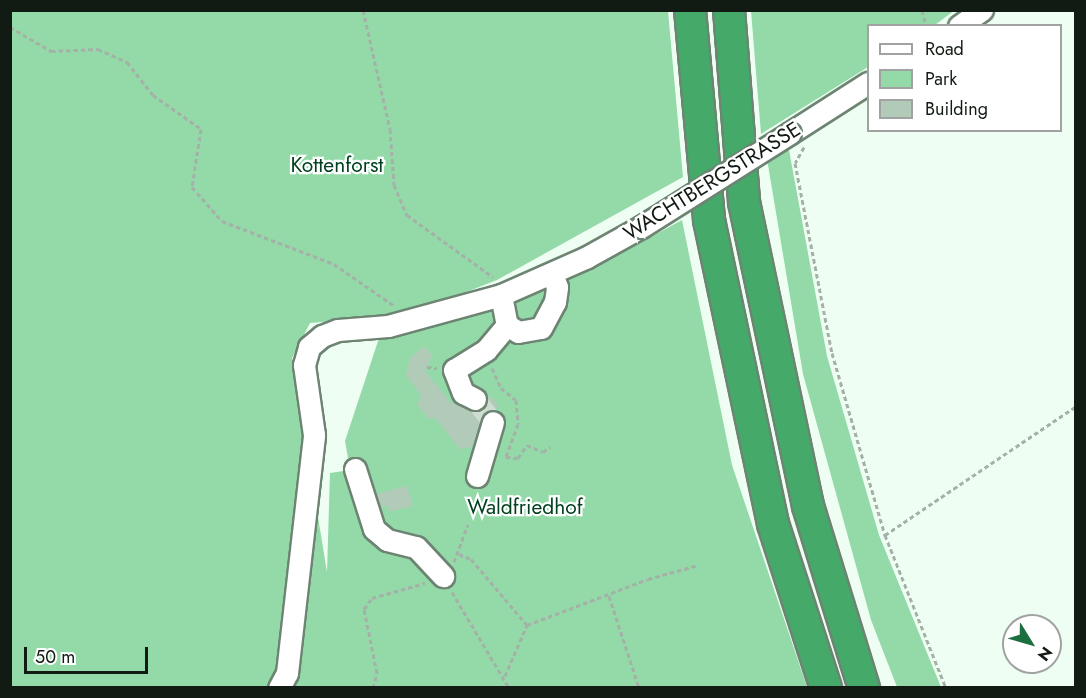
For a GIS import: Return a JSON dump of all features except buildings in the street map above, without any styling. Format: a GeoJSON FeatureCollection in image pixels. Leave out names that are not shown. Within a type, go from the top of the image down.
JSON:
{"type":"FeatureCollection","features":[{"type":"Feature","properties":{"kind":"highway"},"geometry":{"type":"LineString","coordinates":[[690,10],[709,220],[773,524],[826,687]]}},
{"type":"Feature","properties":{"kind":"highway"},"geometry":{"type":"LineString","coordinates":[[729,10],[744,202],[808,506],[864,687]]}},
{"type":"Feature","properties":{"kind":"street"},"geometry":{"type":"LineString","coordinates":[[962,24],[982,10]]}},
{"type":"Feature","properties":{"kind":"street","name":"WACHTBERGSTRASSE"},"geometry":{"type":"LineString","coordinates":[[279,687],[288,663],[314,435],[304,365],[309,347],[322,336],[338,330],[388,326],[501,295],[552,274],[641,227],[867,84]]}},
{"type":"Feature","properties":{"kind":"street"},"geometry":{"type":"LineString","coordinates":[[501,295],[507,325],[518,332],[541,328],[555,302],[557,287],[552,274]]}},
{"type":"Feature","properties":{"kind":"street"},"geometry":{"type":"LineString","coordinates":[[475,399],[463,393],[454,370],[486,350],[507,325]]}},
{"type":"Feature","properties":{"kind":"street"},"geometry":{"type":"LineString","coordinates":[[477,476],[493,422]]}},
{"type":"Feature","properties":{"kind":"street"},"geometry":{"type":"LineString","coordinates":[[355,469],[374,529],[387,540],[416,547],[443,576]]}},
{"type":"Feature","properties":{"kind":"path"},"geometry":{"type":"LineString","coordinates":[[363,10],[390,129],[394,185],[407,215],[497,280],[476,301]]}},
{"type":"Feature","properties":{"kind":"path"},"geometry":{"type":"LineString","coordinates":[[10,27],[51,51],[98,49],[127,62],[153,95],[201,129],[192,187],[222,221],[334,264],[407,315],[422,317]]}},
{"type":"Feature","properties":{"kind":"path"},"geometry":{"type":"LineString","coordinates":[[812,119],[814,129],[795,163],[832,353],[885,535],[946,687]]}},
{"type":"Feature","properties":{"kind":"path"},"geometry":{"type":"LineString","coordinates":[[486,350],[501,388],[516,400],[518,424],[506,457],[518,458],[527,445],[543,452],[550,447]]}},
{"type":"Feature","properties":{"kind":"path"},"geometry":{"type":"LineString","coordinates":[[885,535],[1076,406]]}},
{"type":"Feature","properties":{"kind":"path"},"geometry":{"type":"LineString","coordinates":[[373,687],[377,673],[364,609],[372,598],[443,576],[459,554],[468,524]]}},
{"type":"Feature","properties":{"kind":"path"},"geometry":{"type":"LineString","coordinates":[[459,554],[471,559],[527,625]]}},
{"type":"Feature","properties":{"kind":"path"},"geometry":{"type":"LineString","coordinates":[[504,677],[527,625],[609,596],[648,579],[698,565]]}},
{"type":"Feature","properties":{"kind":"path"},"geometry":{"type":"LineString","coordinates":[[443,576],[509,687]]}},
{"type":"Feature","properties":{"kind":"path"},"geometry":{"type":"LineString","coordinates":[[609,596],[639,687]]}},
{"type":"Feature","properties":{"kind":"green space"},"geometry":{"type":"Polygon","coordinates":[[[955,10],[936,24],[867,24],[867,68],[761,134],[751,11],[955,10]]]}},
{"type":"Feature","properties":{"kind":"green space"},"geometry":{"type":"Polygon","coordinates":[[[10,11],[668,11],[683,177],[497,280],[407,315],[310,323],[292,358],[327,572],[330,473],[350,470],[345,441],[381,332],[616,256],[682,220],[732,465],[807,687],[11,687],[10,11]]]}},
{"type":"Feature","properties":{"kind":"green space"},"geometry":{"type":"Polygon","coordinates":[[[789,150],[827,356],[879,535],[941,687],[897,687],[871,620],[803,374],[767,159],[789,150]]]}},
{"type":"Feature","properties":{"kind":"tunnel"},"geometry":{"type":"LineString","coordinates":[[475,399],[493,422]]}},
{"type":"Feature","properties":{"kind":"park label","name":"Kottenforst"},"geometry":{"type":"Point","coordinates":[337,165]}},
{"type":"Feature","properties":{"kind":"park label","name":"Waldfriedhof"},"geometry":{"type":"Point","coordinates":[525,507]}}]}
